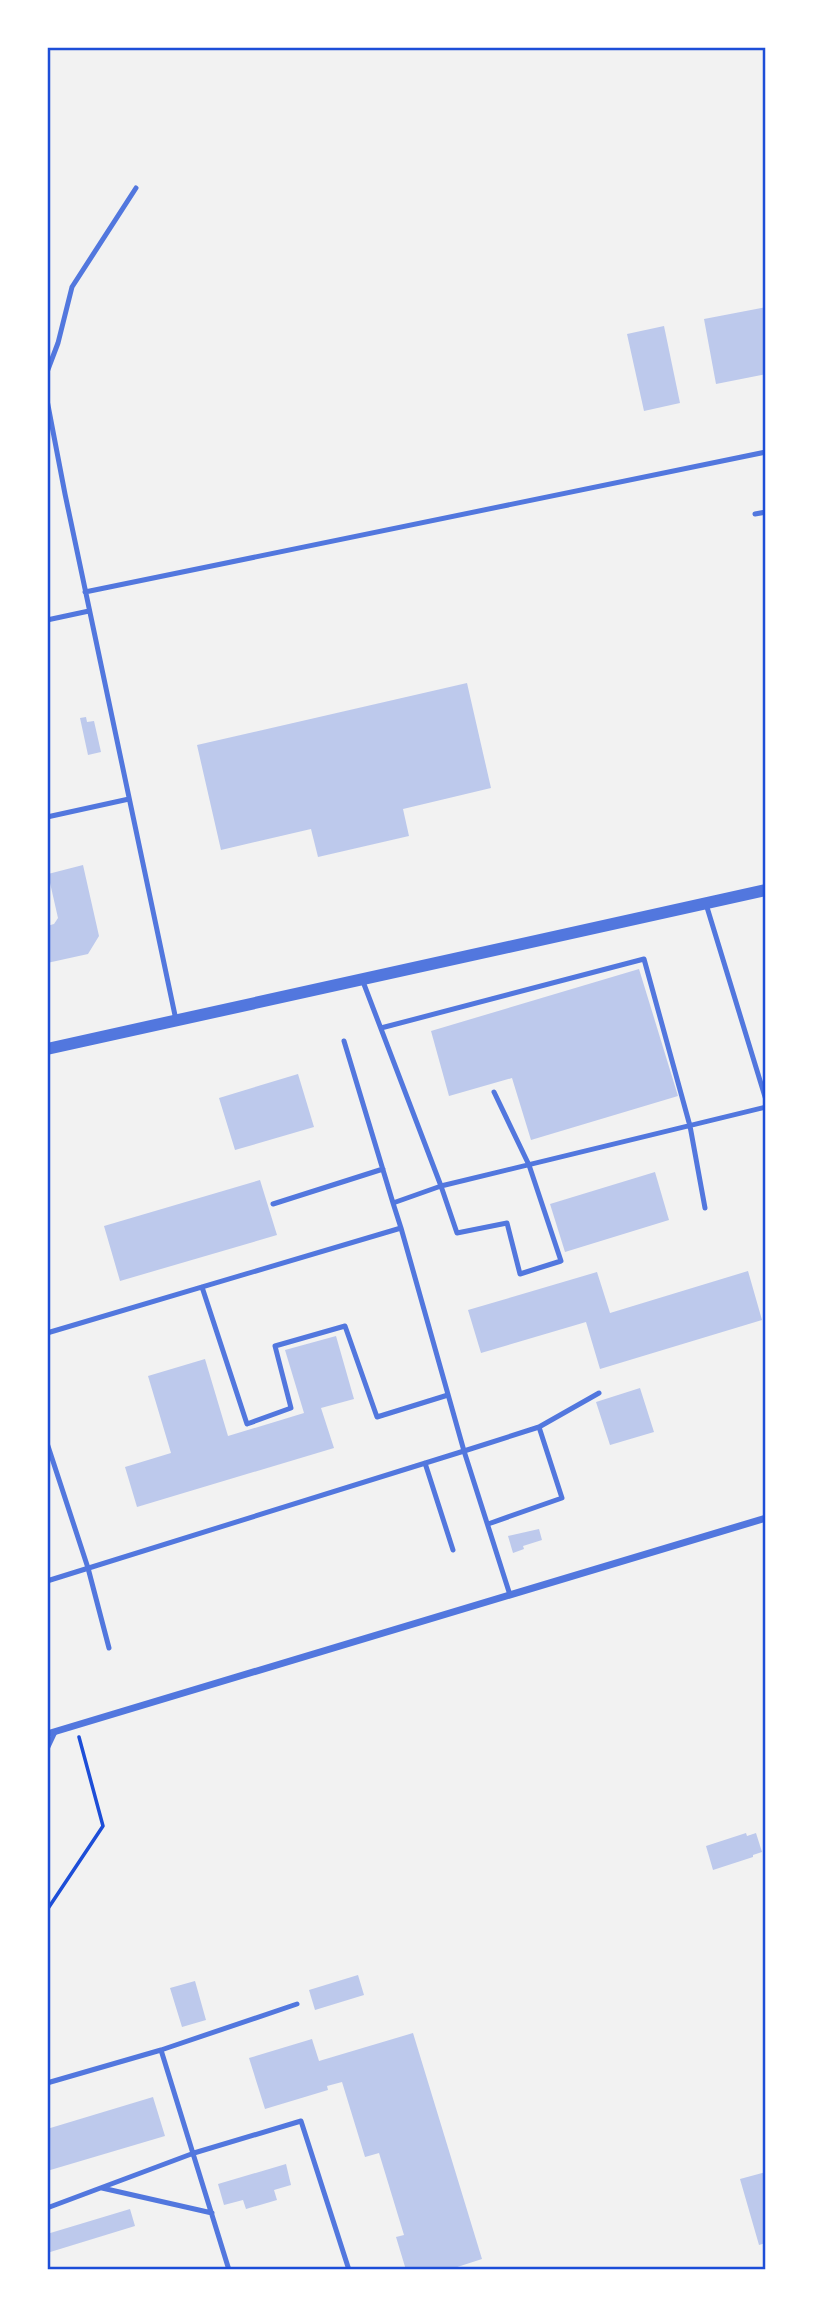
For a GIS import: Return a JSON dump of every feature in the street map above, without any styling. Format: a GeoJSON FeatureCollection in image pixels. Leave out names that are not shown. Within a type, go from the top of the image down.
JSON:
{"type":"FeatureCollection","features":[{"type":"Feature","properties":{"kind":"street"},"geometry":{"type":"LineString","coordinates":[[47,1049],[766,890]]}},
{"type":"Feature","properties":{"kind":"street"},"geometry":{"type":"LineString","coordinates":[[51,1733],[766,1518]]}},
{"type":"Feature","properties":{"kind":"lane"},"geometry":{"type":"LineString","coordinates":[[47,372],[58,343],[72,287],[136,188]]}},
{"type":"Feature","properties":{"kind":"lane"},"geometry":{"type":"LineString","coordinates":[[47,400],[176,1020]]}},
{"type":"Feature","properties":{"kind":"lane"},"geometry":{"type":"LineString","coordinates":[[85,592],[766,452]]}},
{"type":"Feature","properties":{"kind":"lane"},"geometry":{"type":"LineString","coordinates":[[755,514],[766,512]]}},
{"type":"Feature","properties":{"kind":"lane"},"geometry":{"type":"LineString","coordinates":[[47,620],[89,611]]}},
{"type":"Feature","properties":{"kind":"lane"},"geometry":{"type":"LineString","coordinates":[[47,817],[129,799]]}},
{"type":"Feature","properties":{"kind":"lane"},"geometry":{"type":"LineString","coordinates":[[706,904],[766,1100]]}},
{"type":"Feature","properties":{"kind":"lane"},"geometry":{"type":"LineString","coordinates":[[381,1028],[644,959],[690,1126],[705,1208]]}},
{"type":"Feature","properties":{"kind":"lane"},"geometry":{"type":"LineString","coordinates":[[362,979],[457,1233],[507,1223],[520,1274],[561,1261],[529,1165],[494,1092]]}},
{"type":"Feature","properties":{"kind":"lane"},"geometry":{"type":"LineString","coordinates":[[344,1041],[401,1228],[464,1451],[510,1595]]}},
{"type":"Feature","properties":{"kind":"lane"},"geometry":{"type":"LineString","coordinates":[[393,1203],[441,1186],[766,1107]]}},
{"type":"Feature","properties":{"kind":"lane"},"geometry":{"type":"LineString","coordinates":[[273,1204],[383,1169]]}},
{"type":"Feature","properties":{"kind":"lane"},"geometry":{"type":"LineString","coordinates":[[47,1333],[401,1228]]}},
{"type":"Feature","properties":{"kind":"lane"},"geometry":{"type":"LineString","coordinates":[[202,1287],[247,1423],[290,1408],[275,1346],[345,1326],[377,1417],[449,1395]]}},
{"type":"Feature","properties":{"kind":"lane"},"geometry":{"type":"LineString","coordinates":[[47,1581],[540,1427],[599,1393]]}},
{"type":"Feature","properties":{"kind":"lane"},"geometry":{"type":"LineString","coordinates":[[488,1524],[562,1498],[540,1427]]}},
{"type":"Feature","properties":{"kind":"lane"},"geometry":{"type":"LineString","coordinates":[[47,1443],[88,1568],[109,1648]]}},
{"type":"Feature","properties":{"kind":"lane"},"geometry":{"type":"LineString","coordinates":[[425,1463],[453,1550]]}},
{"type":"Feature","properties":{"kind":"lane"},"geometry":{"type":"LineString","coordinates":[[47,1749],[51,1733]]}},
{"type":"Feature","properties":{"kind":"lane"},"geometry":{"type":"LineString","coordinates":[[47,2083],[161,2050],[297,2004]]}},
{"type":"Feature","properties":{"kind":"lane"},"geometry":{"type":"LineString","coordinates":[[161,2050],[229,2270]]}},
{"type":"Feature","properties":{"kind":"lane"},"geometry":{"type":"LineString","coordinates":[[47,2208],[194,2153],[302,2121],[349,2270]]}},
{"type":"Feature","properties":{"kind":"lane"},"geometry":{"type":"LineString","coordinates":[[102,2188],[212,2213]]}},
{"type":"Feature","properties":{"kind":"path"},"geometry":{"type":"LineString","coordinates":[[47,1910],[103,1826],[79,1737]]}},
{"type":"Feature","properties":{"kind":"building"},"geometry":{"type":"Polygon","coordinates":[[[766,307],[766,374],[716,384],[704,319],[766,307]]]}},
{"type":"Feature","properties":{"kind":"building"},"geometry":{"type":"Polygon","coordinates":[[[664,326],[680,403],[644,411],[627,334],[664,326]]]}},
{"type":"Feature","properties":{"kind":"building"},"geometry":{"type":"Polygon","coordinates":[[[467,683],[491,788],[403,809],[409,836],[318,857],[311,829],[221,850],[197,745],[467,683]]]}},
{"type":"Feature","properties":{"kind":"building"},"geometry":{"type":"Polygon","coordinates":[[[86,717],[87,722],[94,721],[101,752],[88,755],[80,718],[86,717]]]}},
{"type":"Feature","properties":{"kind":"building"},"geometry":{"type":"Polygon","coordinates":[[[83,865],[99,936],[88,954],[47,963],[47,926],[54,924],[58,918],[48,874],[83,865]]]}},
{"type":"Feature","properties":{"kind":"building"},"geometry":{"type":"Polygon","coordinates":[[[639,969],[678,1096],[531,1140],[512,1078],[449,1096],[431,1031],[639,969]]]}},
{"type":"Feature","properties":{"kind":"building"},"geometry":{"type":"Polygon","coordinates":[[[298,1074],[314,1127],[235,1150],[219,1098],[298,1074]]]}},
{"type":"Feature","properties":{"kind":"building"},"geometry":{"type":"Polygon","coordinates":[[[655,1172],[669,1220],[565,1252],[550,1204],[655,1172]]]}},
{"type":"Feature","properties":{"kind":"building"},"geometry":{"type":"Polygon","coordinates":[[[260,1180],[277,1235],[120,1281],[104,1226],[260,1180]]]}},
{"type":"Feature","properties":{"kind":"building"},"geometry":{"type":"Polygon","coordinates":[[[748,1271],[762,1320],[600,1369],[586,1322],[481,1353],[468,1310],[597,1272],[610,1313],[748,1271]]]}},
{"type":"Feature","properties":{"kind":"building"},"geometry":{"type":"Polygon","coordinates":[[[336,1336],[354,1399],[321,1408],[334,1448],[137,1507],[125,1467],[171,1453],[148,1376],[205,1359],[228,1436],[304,1413],[285,1350],[336,1336]]]}},
{"type":"Feature","properties":{"kind":"building"},"geometry":{"type":"Polygon","coordinates":[[[640,1388],[654,1432],[610,1445],[596,1402],[640,1388]]]}},
{"type":"Feature","properties":{"kind":"building"},"geometry":{"type":"Polygon","coordinates":[[[539,1529],[542,1540],[523,1546],[524,1549],[513,1553],[508,1536],[539,1529]]]}},
{"type":"Feature","properties":{"kind":"building"},"geometry":{"type":"Polygon","coordinates":[[[746,1833],[747,1836],[756,1833],[762,1852],[713,1870],[706,1846],[746,1833]]]}},
{"type":"Feature","properties":{"kind":"building"},"geometry":{"type":"Polygon","coordinates":[[[358,1975],[364,1995],[315,2010],[309,1990],[358,1975]]]}},
{"type":"Feature","properties":{"kind":"building"},"geometry":{"type":"Polygon","coordinates":[[[195,1981],[206,2020],[182,2027],[170,1988],[195,1981]]]}},
{"type":"Feature","properties":{"kind":"building"},"geometry":{"type":"Polygon","coordinates":[[[413,2033],[482,2259],[448,2270],[406,2270],[396,2237],[404,2235],[379,2153],[365,2157],[342,2082],[327,2086],[328,2090],[265,2109],[249,2058],[312,2039],[319,2061],[413,2033]]]}},
{"type":"Feature","properties":{"kind":"building"},"geometry":{"type":"Polygon","coordinates":[[[153,2097],[165,2136],[47,2171],[47,2129],[153,2097]]]}},
{"type":"Feature","properties":{"kind":"building"},"geometry":{"type":"Polygon","coordinates":[[[286,2164],[291,2185],[274,2190],[277,2200],[246,2209],[243,2200],[224,2205],[218,2184],[286,2164]]]}},
{"type":"Feature","properties":{"kind":"building"},"geometry":{"type":"Polygon","coordinates":[[[766,2172],[766,2243],[759,2245],[740,2179],[766,2172]]]}},
{"type":"Feature","properties":{"kind":"building"},"geometry":{"type":"Polygon","coordinates":[[[130,2209],[135,2226],[47,2253],[47,2234],[130,2209]]]}}]}
